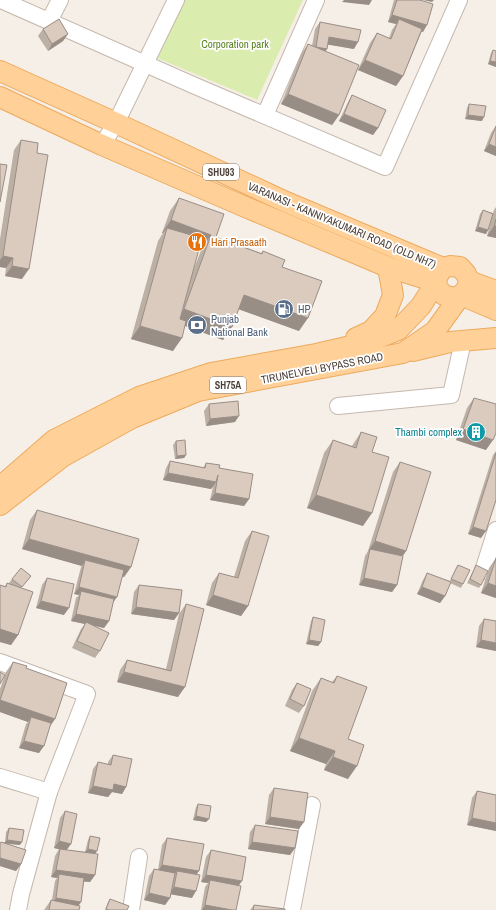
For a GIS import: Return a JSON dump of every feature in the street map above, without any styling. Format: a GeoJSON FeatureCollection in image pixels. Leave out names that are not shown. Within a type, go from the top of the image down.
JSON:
{"type":"FeatureCollection","features":[{"type":"Feature","properties":{"kind":"main road","name":"VARANASI - KANNIYAKUMARI ROAD (OLD NH7)"},"geometry":{"type":"LineString","coordinates":[[0,72],[116,123],[440,275]]}},
{"type":"Feature","properties":{"kind":"main road","name":"VARANASI - KANNIYAKUMARI ROAD (OLD NH7)"},"geometry":{"type":"LineString","coordinates":[[0,97],[102,145],[388,267],[440,275]]}},
{"type":"Feature","properties":{"kind":"main road","name":"VARANASI - KANNIYAKUMARI ROAD (OLD NH7)"},"geometry":{"type":"LineString","coordinates":[[465,288],[466,274],[460,267],[450,266],[440,275],[438,289],[444,295],[453,298],[465,288],[496,291]]}},
{"type":"Feature","properties":{"kind":"main road"},"geometry":{"type":"LineString","coordinates":[[328,351],[371,331],[385,316],[393,295],[388,267]]}},
{"type":"Feature","properties":{"kind":"main road","name":"TIRUNELVELI BYPASS ROAD"},"geometry":{"type":"LineString","coordinates":[[0,487],[54,440],[139,397],[212,373],[368,342],[398,330],[421,306],[440,275]]}},
{"type":"Feature","properties":{"kind":"main road","name":"VARANASI - KANNIYAKUMARI ROAD (OLD NH7)"},"geometry":{"type":"LineString","coordinates":[[465,288],[496,310]]}},
{"type":"Feature","properties":{"kind":"main road","name":"TIRUNELVELI BYPASS ROAD"},"geometry":{"type":"LineString","coordinates":[[0,505],[62,457],[132,418],[198,391],[403,353],[435,331],[465,288]]}},
{"type":"Feature","properties":{"kind":"main road"},"geometry":{"type":"LineString","coordinates":[[403,353],[463,341],[496,338]]}},
{"type":"Feature","properties":{"kind":"street"},"geometry":{"type":"LineString","coordinates":[[1,0],[385,167],[460,0]]}},
{"type":"Feature","properties":{"kind":"street"},"geometry":{"type":"LineString","coordinates":[[50,22],[60,0]]}},
{"type":"Feature","properties":{"kind":"street"},"geometry":{"type":"LineString","coordinates":[[102,145],[116,123],[176,0]]}},
{"type":"Feature","properties":{"kind":"street"},"geometry":{"type":"LineString","coordinates":[[264,115],[316,0]]}},
{"type":"Feature","properties":{"kind":"street"},"geometry":{"type":"LineString","coordinates":[[338,406],[452,395],[463,341]]}},
{"type":"Feature","properties":{"kind":"street"},"geometry":{"type":"LineString","coordinates":[[483,571],[496,530]]}},
{"type":"Feature","properties":{"kind":"street"},"geometry":{"type":"LineString","coordinates":[[0,662],[87,694],[49,792],[18,910]]}},
{"type":"Feature","properties":{"kind":"street"},"geometry":{"type":"LineString","coordinates":[[0,777],[49,792]]}},
{"type":"Feature","properties":{"kind":"street"},"geometry":{"type":"LineString","coordinates":[[292,910],[312,805]]}},
{"type":"Feature","properties":{"kind":"street"},"geometry":{"type":"LineString","coordinates":[[131,910],[139,857]]}},
{"type":"Feature","properties":{"kind":"green space","name":"Corporation park"},"geometry":{"type":"Polygon","coordinates":[[[185,0],[303,0],[257,100],[157,58],[185,0]]]}},
{"type":"Feature","properties":{"kind":"building"},"geometry":{"type":"Polygon","coordinates":[[[397,0],[420,0],[433,4],[427,25],[392,15],[397,0]]]}},
{"type":"Feature","properties":{"kind":"building"},"geometry":{"type":"Polygon","coordinates":[[[59,19],[68,34],[52,44],[43,29],[59,19]]]}},
{"type":"Feature","properties":{"kind":"building"},"geometry":{"type":"Polygon","coordinates":[[[399,19],[422,29],[403,76],[365,60],[377,33],[391,39],[399,19]]]}},
{"type":"Feature","properties":{"kind":"building"},"geometry":{"type":"Polygon","coordinates":[[[320,22],[361,30],[358,42],[329,37],[327,49],[316,47],[320,22]]]}},
{"type":"Feature","properties":{"kind":"building"},"geometry":{"type":"Polygon","coordinates":[[[308,44],[359,65],[339,115],[288,94],[308,44]]]}},
{"type":"Feature","properties":{"kind":"building"},"geometry":{"type":"Polygon","coordinates":[[[493,50],[496,51],[496,62],[490,61],[493,50]]]}},
{"type":"Feature","properties":{"kind":"building"},"geometry":{"type":"Polygon","coordinates":[[[352,95],[386,110],[378,128],[344,114],[352,95]]]}},
{"type":"Feature","properties":{"kind":"building"},"geometry":{"type":"Polygon","coordinates":[[[469,104],[486,106],[484,117],[468,115],[469,104]]]}},
{"type":"Feature","properties":{"kind":"building"},"geometry":{"type":"Polygon","coordinates":[[[496,126],[496,147],[489,144],[496,126]]]}},
{"type":"Feature","properties":{"kind":"building"},"geometry":{"type":"Polygon","coordinates":[[[21,140],[38,143],[37,153],[48,155],[29,269],[12,266],[13,258],[3,256],[21,140]]]}},
{"type":"Feature","properties":{"kind":"building"},"geometry":{"type":"Polygon","coordinates":[[[0,164],[7,165],[0,202],[0,164]]]}},
{"type":"Feature","properties":{"kind":"building"},"geometry":{"type":"Polygon","coordinates":[[[179,198],[224,214],[216,237],[262,254],[263,251],[285,260],[282,267],[322,281],[308,318],[244,295],[232,327],[184,309],[211,235],[171,220],[179,198]]]}},
{"type":"Feature","properties":{"kind":"building"},"geometry":{"type":"Polygon","coordinates":[[[483,210],[493,214],[488,230],[478,227],[483,210]]]}},
{"type":"Feature","properties":{"kind":"building"},"geometry":{"type":"Polygon","coordinates":[[[167,228],[202,238],[180,319],[186,321],[182,338],[140,326],[167,228]]]}},
{"type":"Feature","properties":{"kind":"building"},"geometry":{"type":"Polygon","coordinates":[[[474,398],[496,404],[496,433],[493,440],[463,429],[474,398]]]}},
{"type":"Feature","properties":{"kind":"building"},"geometry":{"type":"Polygon","coordinates":[[[238,401],[239,416],[210,419],[209,404],[238,401]]]}},
{"type":"Feature","properties":{"kind":"building"},"geometry":{"type":"Polygon","coordinates":[[[361,432],[377,437],[372,452],[389,457],[372,513],[316,495],[333,440],[356,448],[361,432]]]}},
{"type":"Feature","properties":{"kind":"building"},"geometry":{"type":"Polygon","coordinates":[[[185,440],[186,455],[177,456],[176,441],[185,440]]]}},
{"type":"Feature","properties":{"kind":"building"},"geometry":{"type":"Polygon","coordinates":[[[496,453],[496,500],[486,531],[473,527],[496,453]]]}},
{"type":"Feature","properties":{"kind":"building"},"geometry":{"type":"Polygon","coordinates":[[[170,461],[205,468],[206,463],[220,465],[219,468],[253,474],[249,499],[215,493],[218,475],[216,482],[168,473],[170,461]]]}},
{"type":"Feature","properties":{"kind":"building"},"geometry":{"type":"Polygon","coordinates":[[[400,462],[431,472],[406,551],[375,541],[400,462]]]}},
{"type":"Feature","properties":{"kind":"building"},"geometry":{"type":"Polygon","coordinates":[[[37,510],[139,539],[131,567],[29,539],[37,510]]]}},
{"type":"Feature","properties":{"kind":"building"},"geometry":{"type":"Polygon","coordinates":[[[252,531],[269,536],[248,606],[213,595],[219,573],[238,578],[252,531]]]}},
{"type":"Feature","properties":{"kind":"building"},"geometry":{"type":"Polygon","coordinates":[[[370,549],[403,556],[397,585],[364,578],[370,549]]]}},
{"type":"Feature","properties":{"kind":"building"},"geometry":{"type":"Polygon","coordinates":[[[496,558],[496,586],[488,583],[496,558]]]}},
{"type":"Feature","properties":{"kind":"building"},"geometry":{"type":"Polygon","coordinates":[[[85,560],[124,570],[117,597],[79,587],[85,560]]]}},
{"type":"Feature","properties":{"kind":"building"},"geometry":{"type":"Polygon","coordinates":[[[458,565],[470,570],[463,584],[451,579],[458,565]]]}},
{"type":"Feature","properties":{"kind":"building"},"geometry":{"type":"Polygon","coordinates":[[[476,565],[488,571],[481,585],[470,579],[476,565]]]}},
{"type":"Feature","properties":{"kind":"building"},"geometry":{"type":"Polygon","coordinates":[[[21,568],[31,576],[22,587],[12,579],[21,568]]]}},
{"type":"Feature","properties":{"kind":"building"},"geometry":{"type":"Polygon","coordinates":[[[427,573],[451,582],[445,596],[422,587],[427,573]]]}},
{"type":"Feature","properties":{"kind":"building"},"geometry":{"type":"Polygon","coordinates":[[[47,578],[74,584],[69,608],[41,601],[47,578]]]}},
{"type":"Feature","properties":{"kind":"building"},"geometry":{"type":"Polygon","coordinates":[[[7,583],[33,592],[18,635],[0,629],[0,585],[6,587],[7,583]]]}},
{"type":"Feature","properties":{"kind":"building"},"geometry":{"type":"Polygon","coordinates":[[[139,585],[182,590],[179,613],[136,607],[139,585]]]}},
{"type":"Feature","properties":{"kind":"building"},"geometry":{"type":"Polygon","coordinates":[[[81,591],[114,599],[109,621],[76,614],[81,591]]]}},
{"type":"Feature","properties":{"kind":"building"},"geometry":{"type":"Polygon","coordinates":[[[186,604],[204,609],[185,687],[124,672],[127,660],[171,671],[186,604]]]}},
{"type":"Feature","properties":{"kind":"building"},"geometry":{"type":"Polygon","coordinates":[[[313,617],[325,620],[321,642],[309,640],[313,617]]]}},
{"type":"Feature","properties":{"kind":"building"},"geometry":{"type":"Polygon","coordinates":[[[484,619],[496,621],[496,643],[481,640],[484,619]]]}},
{"type":"Feature","properties":{"kind":"building"},"geometry":{"type":"Polygon","coordinates":[[[86,622],[109,633],[100,651],[77,641],[86,622]]]}},
{"type":"Feature","properties":{"kind":"building"},"geometry":{"type":"Polygon","coordinates":[[[13,662],[27,666],[26,668],[67,683],[55,719],[0,700],[13,662]]]}},
{"type":"Feature","properties":{"kind":"building"},"geometry":{"type":"Polygon","coordinates":[[[0,672],[5,675],[0,684],[0,672]]]}},
{"type":"Feature","properties":{"kind":"building"},"geometry":{"type":"Polygon","coordinates":[[[337,676],[367,687],[348,739],[364,745],[357,766],[333,757],[335,751],[299,738],[321,678],[334,683],[337,676]]]}},
{"type":"Feature","properties":{"kind":"building"},"geometry":{"type":"Polygon","coordinates":[[[297,683],[311,689],[304,706],[290,699],[297,683]]]}},
{"type":"Feature","properties":{"kind":"building"},"geometry":{"type":"Polygon","coordinates":[[[31,717],[51,723],[44,746],[24,741],[31,717]]]}},
{"type":"Feature","properties":{"kind":"building"},"geometry":{"type":"Polygon","coordinates":[[[113,755],[132,759],[126,787],[114,784],[113,790],[93,786],[98,762],[111,765],[113,755]]]}},
{"type":"Feature","properties":{"kind":"building"},"geometry":{"type":"Polygon","coordinates":[[[274,788],[308,793],[304,822],[270,817],[274,788]]]}},
{"type":"Feature","properties":{"kind":"building"},"geometry":{"type":"Polygon","coordinates":[[[477,791],[496,795],[496,823],[472,818],[477,791]]]}},
{"type":"Feature","properties":{"kind":"building"},"geometry":{"type":"Polygon","coordinates":[[[198,804],[211,806],[209,819],[196,816],[198,804]]]}},
{"type":"Feature","properties":{"kind":"building"},"geometry":{"type":"Polygon","coordinates":[[[65,811],[77,814],[71,844],[59,841],[65,811]]]}},
{"type":"Feature","properties":{"kind":"building"},"geometry":{"type":"Polygon","coordinates":[[[255,825],[298,831],[295,848],[252,842],[255,825]]]}},
{"type":"Feature","properties":{"kind":"building"},"geometry":{"type":"Polygon","coordinates":[[[9,828],[24,830],[22,842],[7,840],[9,828]]]}},
{"type":"Feature","properties":{"kind":"building"},"geometry":{"type":"Polygon","coordinates":[[[90,836],[100,838],[97,851],[88,849],[90,836]]]}},
{"type":"Feature","properties":{"kind":"building"},"geometry":{"type":"Polygon","coordinates":[[[167,838],[204,844],[199,871],[162,865],[167,838]]]}},
{"type":"Feature","properties":{"kind":"building"},"geometry":{"type":"Polygon","coordinates":[[[1,842],[26,850],[21,864],[0,858],[1,842]]]}},
{"type":"Feature","properties":{"kind":"building"},"geometry":{"type":"Polygon","coordinates":[[[60,849],[98,854],[95,875],[56,870],[60,849]]]}},
{"type":"Feature","properties":{"kind":"building"},"geometry":{"type":"Polygon","coordinates":[[[211,850],[246,857],[242,881],[206,875],[211,850]]]}},
{"type":"Feature","properties":{"kind":"building"},"geometry":{"type":"Polygon","coordinates":[[[154,869],[175,873],[170,898],[149,893],[154,869]]]}},
{"type":"Feature","properties":{"kind":"building"},"geometry":{"type":"Polygon","coordinates":[[[177,871],[200,875],[196,891],[174,887],[177,871]]]}},
{"type":"Feature","properties":{"kind":"building"},"geometry":{"type":"Polygon","coordinates":[[[59,874],[84,878],[81,902],[56,898],[59,874]]]}},
{"type":"Feature","properties":{"kind":"building"},"geometry":{"type":"Polygon","coordinates":[[[210,880],[241,886],[236,910],[205,905],[210,880]]]}},
{"type":"Feature","properties":{"kind":"building"},"geometry":{"type":"Polygon","coordinates":[[[110,899],[129,906],[127,910],[106,909],[110,899]]]}},
{"type":"Feature","properties":{"kind":"building"},"geometry":{"type":"Polygon","coordinates":[[[51,900],[80,906],[79,910],[49,910],[51,900]]]}},
{"type":"Feature","properties":{"kind":"building"},"geometry":{"type":"Polygon","coordinates":[[[254,905],[285,909],[285,910],[253,910],[254,905]]]}},
{"type":"Feature","properties":{"kind":"place","name":"Hari Prasaath"},"geometry":{"type":"Point","coordinates":[197,242]}},
{"type":"Feature","properties":{"kind":"place","name":"HP"},"geometry":{"type":"Point","coordinates":[284,309]}},
{"type":"Feature","properties":{"kind":"place","name":"Punjab National Bank"},"geometry":{"type":"Point","coordinates":[197,325]}},
{"type":"Feature","properties":{"kind":"place","name":"Thambi complex"},"geometry":{"type":"Point","coordinates":[476,432]}}]}
